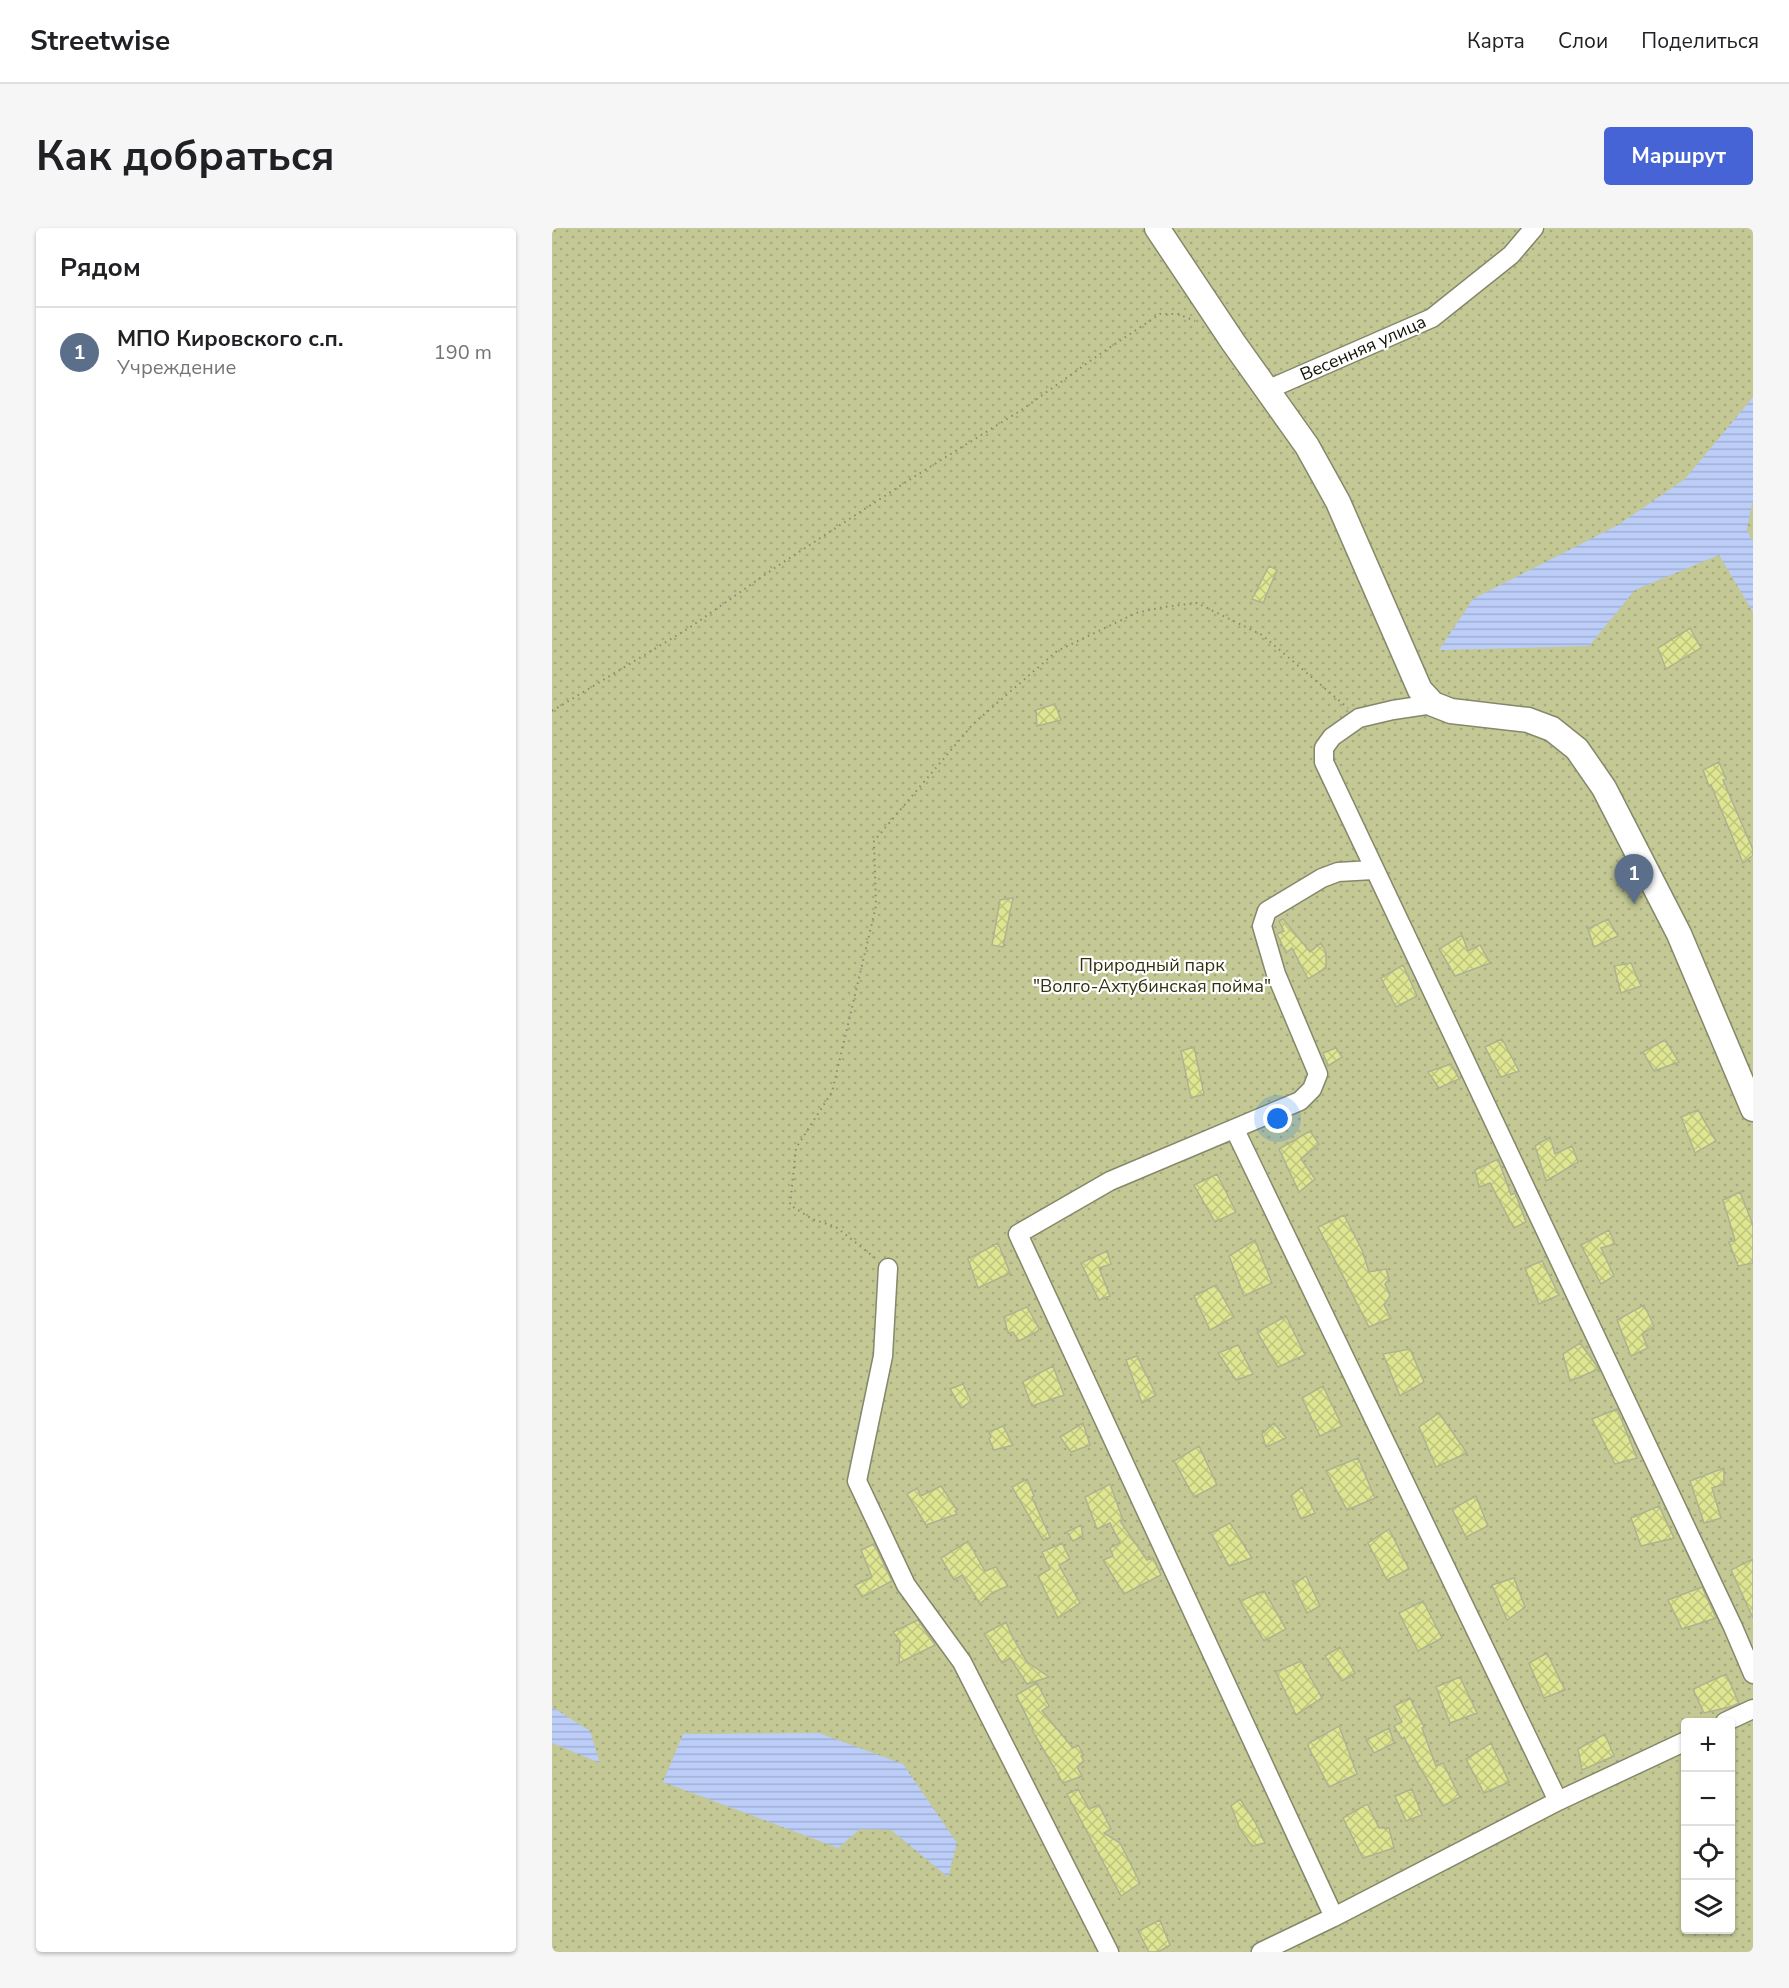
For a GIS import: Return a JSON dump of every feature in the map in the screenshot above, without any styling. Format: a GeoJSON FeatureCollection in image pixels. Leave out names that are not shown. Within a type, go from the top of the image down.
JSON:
{"type":"FeatureCollection","features":[{"type":"Feature","properties":{"kind":"street"},"geometry":{"type":"LineString","coordinates":[[1157,228],[1307,446],[1338,502],[1427,697],[1450,711],[1528,720],[1552,729],[1577,749],[1604,788],[1679,934],[1753,1109]]}},
{"type":"Feature","properties":{"kind":"street","name":"Весенняя улица"},"geometry":{"type":"LineString","coordinates":[[1267,390],[1432,318],[1511,255],[1534,228]]}},
{"type":"Feature","properties":{"kind":"street"},"geometry":{"type":"LineString","coordinates":[[1427,697],[1393,710],[1359,718],[1332,736],[1324,748],[1324,762],[1373,870],[1733,1627],[1753,1674]]}},
{"type":"Feature","properties":{"kind":"street"},"geometry":{"type":"LineString","coordinates":[[1334,1917],[1018,1234],[1110,1181],[1300,1101],[1312,1089],[1318,1074],[1276,974],[1262,926],[1267,911],[1322,878],[1338,872],[1373,870]]}},
{"type":"Feature","properties":{"kind":"street"},"geometry":{"type":"LineString","coordinates":[[1235,1130],[1558,1801]]}},
{"type":"Feature","properties":{"kind":"street"},"geometry":{"type":"LineString","coordinates":[[888,1268],[883,1356],[857,1481],[906,1585],[962,1662],[1109,1952]]}},
{"type":"Feature","properties":{"kind":"street"},"geometry":{"type":"LineString","coordinates":[[1734,1718],[1753,1709]]}},
{"type":"Feature","properties":{"kind":"street"},"geometry":{"type":"LineString","coordinates":[[1261,1952],[1334,1917],[1558,1801],[1681,1743]]}},
{"type":"Feature","properties":{"kind":"path"},"geometry":{"type":"LineString","coordinates":[[552,711],[688,628],[880,499],[1023,409],[1160,314],[1178,314],[1198,322]]}},
{"type":"Feature","properties":{"kind":"path"},"geometry":{"type":"LineString","coordinates":[[888,1268],[836,1227],[812,1219],[790,1205],[796,1148],[832,1092],[876,906],[874,842],[973,724],[1057,651],[1136,614],[1164,607],[1197,603],[1262,634],[1359,718]]}},
{"type":"Feature","properties":{"kind":"green space","name":"Природный парк \"Волго-Ахтубинская пойма\""},"geometry":{"type":"Polygon","coordinates":[[[552,228],[1753,228],[1753,1952],[552,1952],[552,228]]]}},
{"type":"Feature","properties":{"kind":"water"},"geometry":{"type":"Polygon","coordinates":[[[1753,397],[1753,500],[1747,529],[1753,543],[1753,612],[1719,555],[1635,590],[1589,646],[1439,650],[1473,599],[1618,525],[1685,479],[1753,397]]]}},
{"type":"Feature","properties":{"kind":"water"},"geometry":{"type":"Polygon","coordinates":[[[552,1707],[590,1731],[600,1763],[552,1743],[552,1707]]]}},
{"type":"Feature","properties":{"kind":"water"},"geometry":{"type":"Polygon","coordinates":[[[819,1733],[903,1764],[957,1843],[948,1877],[891,1830],[860,1829],[838,1848],[663,1782],[683,1734],[819,1733]]]}},
{"type":"Feature","properties":{"kind":"building"},"geometry":{"type":"Polygon","coordinates":[[[1269,566],[1277,570],[1263,603],[1252,599],[1269,566]]]}},
{"type":"Feature","properties":{"kind":"building"},"geometry":{"type":"Polygon","coordinates":[[[1690,628],[1701,648],[1666,669],[1658,648],[1690,628]]]}},
{"type":"Feature","properties":{"kind":"building"},"geometry":{"type":"Polygon","coordinates":[[[1055,704],[1061,720],[1037,726],[1036,710],[1055,704]]]}},
{"type":"Feature","properties":{"kind":"building"},"geometry":{"type":"Polygon","coordinates":[[[1719,762],[1726,779],[1723,780],[1753,850],[1753,855],[1743,863],[1703,770],[1719,762]]]}},
{"type":"Feature","properties":{"kind":"building"},"geometry":{"type":"Polygon","coordinates":[[[1013,898],[1003,947],[992,945],[1000,900],[1013,898]]]}},
{"type":"Feature","properties":{"kind":"building"},"geometry":{"type":"Polygon","coordinates":[[[1283,919],[1310,952],[1321,943],[1326,953],[1326,968],[1308,979],[1292,948],[1286,953],[1277,934],[1284,931],[1279,921],[1283,919]]]}},
{"type":"Feature","properties":{"kind":"building"},"geometry":{"type":"Polygon","coordinates":[[[1608,919],[1618,936],[1594,947],[1588,929],[1608,919]]]}},
{"type":"Feature","properties":{"kind":"building"},"geometry":{"type":"Polygon","coordinates":[[[1462,935],[1468,951],[1480,945],[1490,963],[1455,976],[1439,949],[1462,935]]]}},
{"type":"Feature","properties":{"kind":"building"},"geometry":{"type":"Polygon","coordinates":[[[1631,963],[1641,986],[1621,993],[1614,966],[1631,963]]]}},
{"type":"Feature","properties":{"kind":"building"},"geometry":{"type":"Polygon","coordinates":[[[1403,965],[1417,996],[1396,1007],[1381,978],[1403,965]]]}},
{"type":"Feature","properties":{"kind":"building"},"geometry":{"type":"Polygon","coordinates":[[[1502,1039],[1519,1071],[1501,1077],[1485,1047],[1502,1039]]]}},
{"type":"Feature","properties":{"kind":"building"},"geometry":{"type":"Polygon","coordinates":[[[1665,1040],[1679,1062],[1654,1071],[1643,1052],[1665,1040]]]}},
{"type":"Feature","properties":{"kind":"building"},"geometry":{"type":"Polygon","coordinates":[[[1194,1047],[1204,1094],[1191,1098],[1181,1051],[1194,1047]]]}},
{"type":"Feature","properties":{"kind":"building"},"geometry":{"type":"Polygon","coordinates":[[[1336,1048],[1342,1057],[1328,1066],[1323,1053],[1336,1048]]]}},
{"type":"Feature","properties":{"kind":"building"},"geometry":{"type":"Polygon","coordinates":[[[1451,1064],[1459,1079],[1439,1088],[1428,1072],[1451,1064]]]}},
{"type":"Feature","properties":{"kind":"building"},"geometry":{"type":"Polygon","coordinates":[[[1698,1110],[1716,1141],[1695,1153],[1681,1117],[1698,1110]]]}},
{"type":"Feature","properties":{"kind":"building"},"geometry":{"type":"Polygon","coordinates":[[[1310,1131],[1319,1144],[1301,1159],[1315,1179],[1299,1192],[1279,1149],[1310,1131]]]}},
{"type":"Feature","properties":{"kind":"building"},"geometry":{"type":"Polygon","coordinates":[[[1550,1137],[1555,1154],[1572,1146],[1578,1162],[1546,1181],[1535,1146],[1550,1137]]]}},
{"type":"Feature","properties":{"kind":"building"},"geometry":{"type":"Polygon","coordinates":[[[1498,1159],[1511,1195],[1515,1193],[1526,1222],[1514,1228],[1490,1183],[1479,1187],[1475,1170],[1498,1159]]]}},
{"type":"Feature","properties":{"kind":"building"},"geometry":{"type":"Polygon","coordinates":[[[1217,1174],[1236,1212],[1215,1222],[1194,1185],[1217,1174]]]}},
{"type":"Feature","properties":{"kind":"building"},"geometry":{"type":"Polygon","coordinates":[[[1740,1192],[1753,1225],[1753,1263],[1738,1266],[1729,1242],[1735,1240],[1723,1200],[1740,1192]]]}},
{"type":"Feature","properties":{"kind":"building"},"geometry":{"type":"Polygon","coordinates":[[[1344,1215],[1362,1250],[1369,1272],[1386,1269],[1389,1279],[1385,1284],[1390,1296],[1384,1305],[1391,1318],[1369,1327],[1318,1227],[1344,1215]]]}},
{"type":"Feature","properties":{"kind":"building"},"geometry":{"type":"Polygon","coordinates":[[[1609,1230],[1615,1244],[1601,1248],[1614,1276],[1601,1284],[1581,1245],[1609,1230]]]}},
{"type":"Feature","properties":{"kind":"building"},"geometry":{"type":"Polygon","coordinates":[[[1255,1240],[1272,1283],[1244,1296],[1229,1256],[1255,1240]]]}},
{"type":"Feature","properties":{"kind":"building"},"geometry":{"type":"Polygon","coordinates":[[[998,1243],[1010,1273],[978,1288],[968,1259],[998,1243]]]}},
{"type":"Feature","properties":{"kind":"building"},"geometry":{"type":"Polygon","coordinates":[[[1107,1251],[1111,1264],[1099,1268],[1110,1296],[1099,1300],[1081,1263],[1107,1251]]]}},
{"type":"Feature","properties":{"kind":"building"},"geometry":{"type":"Polygon","coordinates":[[[1542,1261],[1559,1295],[1539,1304],[1525,1268],[1542,1261]]]}},
{"type":"Feature","properties":{"kind":"building"},"geometry":{"type":"Polygon","coordinates":[[[1216,1285],[1234,1317],[1210,1330],[1194,1296],[1216,1285]]]}},
{"type":"Feature","properties":{"kind":"building"},"geometry":{"type":"Polygon","coordinates":[[[1644,1305],[1654,1326],[1642,1334],[1648,1348],[1631,1356],[1617,1320],[1644,1305]]]}},
{"type":"Feature","properties":{"kind":"building"},"geometry":{"type":"Polygon","coordinates":[[[1027,1307],[1039,1328],[1038,1331],[1019,1341],[1013,1332],[1008,1333],[1004,1317],[1027,1307]]]}},
{"type":"Feature","properties":{"kind":"building"},"geometry":{"type":"Polygon","coordinates":[[[1286,1316],[1305,1355],[1278,1367],[1257,1332],[1286,1316]]]}},
{"type":"Feature","properties":{"kind":"building"},"geometry":{"type":"Polygon","coordinates":[[[1580,1343],[1599,1369],[1570,1381],[1563,1354],[1580,1343]]]}},
{"type":"Feature","properties":{"kind":"building"},"geometry":{"type":"Polygon","coordinates":[[[1238,1345],[1253,1374],[1236,1380],[1218,1353],[1238,1345]]]}},
{"type":"Feature","properties":{"kind":"building"},"geometry":{"type":"Polygon","coordinates":[[[1410,1349],[1424,1382],[1400,1396],[1383,1354],[1410,1349]]]}},
{"type":"Feature","properties":{"kind":"building"},"geometry":{"type":"Polygon","coordinates":[[[1137,1356],[1156,1395],[1142,1403],[1126,1360],[1137,1356]]]}},
{"type":"Feature","properties":{"kind":"building"},"geometry":{"type":"Polygon","coordinates":[[[1053,1366],[1064,1395],[1032,1406],[1024,1381],[1053,1366]]]}},
{"type":"Feature","properties":{"kind":"building"},"geometry":{"type":"Polygon","coordinates":[[[963,1384],[971,1401],[961,1408],[950,1389],[963,1384]]]}},
{"type":"Feature","properties":{"kind":"building"},"geometry":{"type":"Polygon","coordinates":[[[1323,1386],[1342,1426],[1320,1436],[1302,1398],[1323,1386]]]}},
{"type":"Feature","properties":{"kind":"building"},"geometry":{"type":"Polygon","coordinates":[[[1617,1409],[1637,1458],[1615,1464],[1592,1419],[1617,1409]]]}},
{"type":"Feature","properties":{"kind":"building"},"geometry":{"type":"Polygon","coordinates":[[[1439,1413],[1467,1453],[1436,1467],[1419,1427],[1439,1413]]]}},
{"type":"Feature","properties":{"kind":"building"},"geometry":{"type":"Polygon","coordinates":[[[1083,1423],[1090,1445],[1071,1452],[1060,1437],[1083,1423]]]}},
{"type":"Feature","properties":{"kind":"building"},"geometry":{"type":"Polygon","coordinates":[[[1274,1423],[1286,1438],[1266,1447],[1262,1434],[1274,1423]]]}},
{"type":"Feature","properties":{"kind":"building"},"geometry":{"type":"Polygon","coordinates":[[[1003,1426],[1013,1445],[994,1450],[989,1439],[991,1437],[989,1432],[1003,1426]]]}},
{"type":"Feature","properties":{"kind":"building"},"geometry":{"type":"Polygon","coordinates":[[[1199,1446],[1217,1485],[1194,1497],[1174,1461],[1199,1446]]]}},
{"type":"Feature","properties":{"kind":"building"},"geometry":{"type":"Polygon","coordinates":[[[1358,1458],[1375,1498],[1347,1510],[1326,1471],[1358,1458]]]}},
{"type":"Feature","properties":{"kind":"building"},"geometry":{"type":"Polygon","coordinates":[[[1724,1468],[1724,1484],[1712,1488],[1721,1518],[1704,1523],[1690,1481],[1724,1468]]]}},
{"type":"Feature","properties":{"kind":"building"},"geometry":{"type":"Polygon","coordinates":[[[1027,1479],[1034,1496],[1032,1497],[1050,1537],[1043,1540],[1012,1487],[1027,1479]]]}},
{"type":"Feature","properties":{"kind":"building"},"geometry":{"type":"Polygon","coordinates":[[[1110,1484],[1123,1520],[1120,1521],[1147,1560],[1153,1558],[1161,1575],[1124,1594],[1103,1560],[1113,1556],[1110,1548],[1120,1543],[1110,1523],[1097,1529],[1085,1497],[1110,1484]]]}},
{"type":"Feature","properties":{"kind":"building"},"geometry":{"type":"Polygon","coordinates":[[[941,1486],[957,1510],[955,1511],[957,1514],[926,1525],[907,1494],[917,1488],[921,1496],[941,1486]]]}},
{"type":"Feature","properties":{"kind":"building"},"geometry":{"type":"Polygon","coordinates":[[[1302,1487],[1315,1513],[1301,1519],[1291,1496],[1302,1487]]]}},
{"type":"Feature","properties":{"kind":"building"},"geometry":{"type":"Polygon","coordinates":[[[1476,1496],[1488,1526],[1466,1537],[1452,1509],[1476,1496]]]}},
{"type":"Feature","properties":{"kind":"building"},"geometry":{"type":"Polygon","coordinates":[[[1659,1506],[1674,1538],[1641,1546],[1631,1518],[1659,1506]]]}},
{"type":"Feature","properties":{"kind":"building"},"geometry":{"type":"Polygon","coordinates":[[[1230,1523],[1252,1558],[1229,1566],[1211,1533],[1230,1523]]]}},
{"type":"Feature","properties":{"kind":"building"},"geometry":{"type":"Polygon","coordinates":[[[1081,1525],[1083,1536],[1073,1541],[1067,1532],[1081,1525]]]}},
{"type":"Feature","properties":{"kind":"building"},"geometry":{"type":"Polygon","coordinates":[[[1389,1529],[1409,1569],[1387,1580],[1368,1543],[1389,1529]]]}},
{"type":"Feature","properties":{"kind":"building"},"geometry":{"type":"Polygon","coordinates":[[[968,1541],[985,1571],[996,1567],[1008,1586],[992,1593],[980,1604],[962,1575],[954,1580],[941,1558],[968,1541]]]}},
{"type":"Feature","properties":{"kind":"building"},"geometry":{"type":"Polygon","coordinates":[[[1062,1543],[1070,1559],[1059,1565],[1080,1603],[1058,1618],[1038,1576],[1050,1569],[1042,1552],[1062,1543]]]}},
{"type":"Feature","properties":{"kind":"building"},"geometry":{"type":"Polygon","coordinates":[[[874,1544],[892,1581],[862,1597],[855,1585],[872,1577],[861,1550],[874,1544]]]}},
{"type":"Feature","properties":{"kind":"building"},"geometry":{"type":"Polygon","coordinates":[[[1753,1559],[1753,1618],[1731,1570],[1753,1559]]]}},
{"type":"Feature","properties":{"kind":"building"},"geometry":{"type":"Polygon","coordinates":[[[1306,1576],[1320,1606],[1307,1613],[1293,1584],[1306,1576]]]}},
{"type":"Feature","properties":{"kind":"building"},"geometry":{"type":"Polygon","coordinates":[[[1514,1578],[1525,1607],[1507,1620],[1492,1585],[1514,1578]]]}},
{"type":"Feature","properties":{"kind":"building"},"geometry":{"type":"Polygon","coordinates":[[[1702,1587],[1716,1618],[1682,1629],[1668,1600],[1702,1587]]]}},
{"type":"Feature","properties":{"kind":"building"},"geometry":{"type":"Polygon","coordinates":[[[1264,1591],[1286,1629],[1264,1641],[1240,1601],[1264,1591]]]}},
{"type":"Feature","properties":{"kind":"building"},"geometry":{"type":"Polygon","coordinates":[[[1423,1601],[1442,1638],[1418,1651],[1399,1613],[1423,1601]]]}},
{"type":"Feature","properties":{"kind":"building"},"geometry":{"type":"Polygon","coordinates":[[[918,1620],[935,1645],[899,1663],[900,1641],[893,1632],[918,1620]]]}},
{"type":"Feature","properties":{"kind":"building"},"geometry":{"type":"Polygon","coordinates":[[[1006,1622],[1027,1662],[1049,1677],[1027,1684],[1010,1658],[1002,1663],[984,1634],[1006,1622]]]}},
{"type":"Feature","properties":{"kind":"building"},"geometry":{"type":"Polygon","coordinates":[[[1340,1647],[1355,1673],[1342,1681],[1325,1656],[1340,1647]]]}},
{"type":"Feature","properties":{"kind":"building"},"geometry":{"type":"Polygon","coordinates":[[[1547,1653],[1565,1690],[1544,1698],[1529,1663],[1547,1653]]]}},
{"type":"Feature","properties":{"kind":"building"},"geometry":{"type":"Polygon","coordinates":[[[1301,1661],[1322,1698],[1296,1715],[1276,1672],[1301,1661]]]}},
{"type":"Feature","properties":{"kind":"building"},"geometry":{"type":"Polygon","coordinates":[[[1726,1674],[1739,1703],[1704,1713],[1693,1689],[1726,1674]]]}},
{"type":"Feature","properties":{"kind":"building"},"geometry":{"type":"Polygon","coordinates":[[[1460,1677],[1477,1713],[1450,1723],[1436,1687],[1460,1677]]]}},
{"type":"Feature","properties":{"kind":"building"},"geometry":{"type":"Polygon","coordinates":[[[1037,1683],[1049,1706],[1042,1711],[1073,1748],[1078,1745],[1083,1754],[1081,1756],[1084,1761],[1077,1767],[1082,1776],[1063,1783],[1032,1730],[1016,1695],[1037,1683]]]}},
{"type":"Feature","properties":{"kind":"building"},"geometry":{"type":"Polygon","coordinates":[[[1410,1698],[1424,1727],[1422,1728],[1436,1766],[1443,1763],[1460,1797],[1443,1806],[1404,1737],[1402,1739],[1394,1726],[1402,1722],[1394,1706],[1410,1698]]]}},
{"type":"Feature","properties":{"kind":"building"},"geometry":{"type":"Polygon","coordinates":[[[1339,1726],[1357,1774],[1329,1787],[1308,1746],[1309,1743],[1339,1726]]]}},
{"type":"Feature","properties":{"kind":"building"},"geometry":{"type":"Polygon","coordinates":[[[1389,1728],[1394,1743],[1374,1753],[1366,1740],[1389,1728]]]}},
{"type":"Feature","properties":{"kind":"building"},"geometry":{"type":"Polygon","coordinates":[[[1605,1734],[1614,1756],[1582,1770],[1578,1749],[1605,1734]]]}},
{"type":"Feature","properties":{"kind":"building"},"geometry":{"type":"Polygon","coordinates":[[[1491,1743],[1509,1782],[1484,1793],[1466,1759],[1491,1743]]]}},
{"type":"Feature","properties":{"kind":"building"},"geometry":{"type":"Polygon","coordinates":[[[1078,1789],[1089,1809],[1099,1805],[1111,1829],[1104,1833],[1120,1843],[1140,1883],[1121,1896],[1067,1794],[1078,1789]]]}},
{"type":"Feature","properties":{"kind":"building"},"geometry":{"type":"Polygon","coordinates":[[[1412,1789],[1422,1815],[1406,1821],[1395,1796],[1412,1789]]]}},
{"type":"Feature","properties":{"kind":"building"},"geometry":{"type":"Polygon","coordinates":[[[1240,1799],[1265,1843],[1252,1846],[1240,1829],[1231,1806],[1240,1799]]]}},
{"type":"Feature","properties":{"kind":"building"},"geometry":{"type":"Polygon","coordinates":[[[1368,1805],[1379,1828],[1389,1828],[1394,1848],[1363,1858],[1343,1818],[1368,1805]]]}},
{"type":"Feature","properties":{"kind":"building"},"geometry":{"type":"Polygon","coordinates":[[[1160,1920],[1170,1945],[1158,1952],[1149,1952],[1138,1931],[1160,1920]]]}},
{"type":"Feature","properties":{"kind":"place","name":"МПО Кировского с.п."},"geometry":{"type":"Point","coordinates":[1634,904]}}]}
